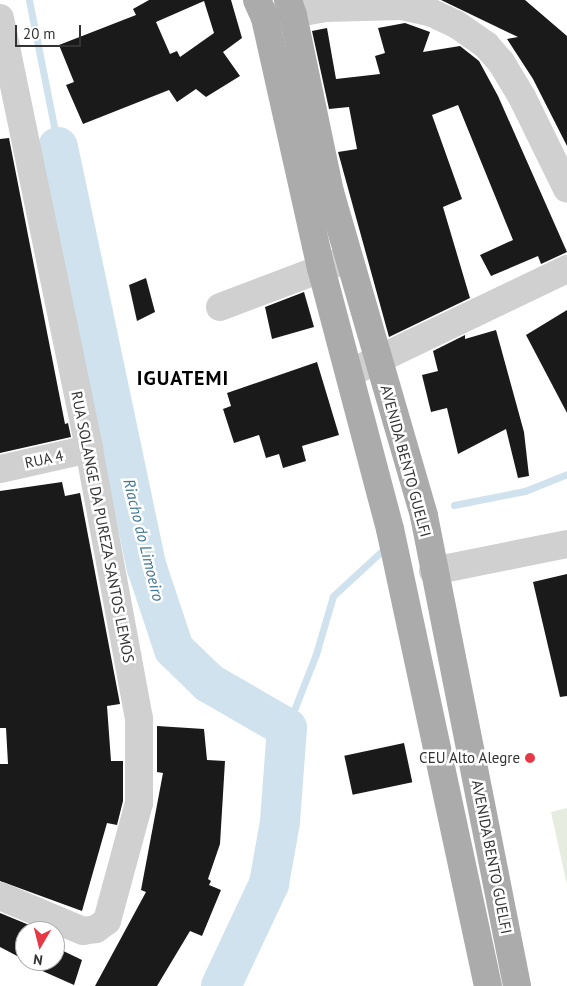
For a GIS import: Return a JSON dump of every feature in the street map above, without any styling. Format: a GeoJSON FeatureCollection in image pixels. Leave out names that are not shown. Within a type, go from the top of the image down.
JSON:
{"type":"FeatureCollection","features":[{"type":"Feature","properties":{"kind":"main road","name":"AVENIDA BENTO GUELFI"},"geometry":{"type":"LineString","coordinates":[[290,7],[330,192],[424,516],[433,572],[457,674],[517,986]]}},
{"type":"Feature","properties":{"kind":"main road","name":"AVENIDA BENTO GUELFI"},"geometry":{"type":"LineString","coordinates":[[261,9],[321,268],[390,529],[488,986]]}},
{"type":"Feature","properties":{"kind":"street"},"geometry":{"type":"LineString","coordinates":[[261,9],[290,7],[326,8],[404,3],[456,24],[486,45],[501,62],[522,97],[567,189]]}},
{"type":"Feature","properties":{"kind":"street","name":"RUA SOLANGE DA PUREZA SANTOS LEMOS"},"geometry":{"type":"LineString","coordinates":[[0,18],[89,449],[139,719],[139,803],[107,921],[96,930],[83,931],[70,928],[0,896]]}},
{"type":"Feature","properties":{"kind":"street"},"geometry":{"type":"LineString","coordinates":[[220,307],[348,259]]}},
{"type":"Feature","properties":{"kind":"street"},"geometry":{"type":"LineString","coordinates":[[350,373],[567,269]]}},
{"type":"Feature","properties":{"kind":"street","name":"RUA 4"},"geometry":{"type":"LineString","coordinates":[[0,469],[89,449]]}},
{"type":"Feature","properties":{"kind":"street"},"geometry":{"type":"LineString","coordinates":[[433,572],[567,544]]}},
{"type":"Feature","properties":{"kind":"shaded area"},"geometry":{"type":"Polygon","coordinates":[[[567,808],[567,885],[551,812],[567,808]]]}},
{"type":"Feature","properties":{"kind":"building"},"geometry":{"type":"Polygon","coordinates":[[[149,0],[231,0],[242,38],[223,52],[240,76],[206,97],[196,89],[177,102],[169,90],[83,124],[66,85],[74,82],[59,45],[136,15],[133,9],[149,0]],[[204,1],[156,22],[170,54],[177,51],[180,57],[214,33],[204,1]]]}},
{"type":"Feature","properties":{"kind":"building"},"geometry":{"type":"Polygon","coordinates":[[[441,0],[525,0],[567,36],[567,146],[533,79],[507,39],[518,37],[441,0]]]}},
{"type":"Feature","properties":{"kind":"building"},"geometry":{"type":"Polygon","coordinates":[[[405,23],[430,32],[423,52],[460,46],[479,61],[498,96],[567,252],[541,264],[538,256],[491,276],[480,255],[513,240],[458,105],[432,115],[462,199],[443,207],[470,298],[389,337],[338,152],[357,149],[349,107],[329,109],[312,31],[327,28],[336,79],[380,74],[375,56],[385,53],[378,28],[405,23]]]}},
{"type":"Feature","properties":{"kind":"building"},"geometry":{"type":"Polygon","coordinates":[[[9,138],[65,424],[68,423],[71,437],[0,453],[0,139],[9,138]]]}},
{"type":"Feature","properties":{"kind":"building"},"geometry":{"type":"Polygon","coordinates":[[[146,278],[155,312],[137,321],[129,285],[146,278]]]}},
{"type":"Feature","properties":{"kind":"building"},"geometry":{"type":"Polygon","coordinates":[[[304,292],[314,327],[272,339],[265,307],[304,292]]]}},
{"type":"Feature","properties":{"kind":"building"},"geometry":{"type":"Polygon","coordinates":[[[567,310],[567,413],[526,335],[567,310]]]}},
{"type":"Feature","properties":{"kind":"building"},"geometry":{"type":"Polygon","coordinates":[[[496,330],[524,432],[529,476],[518,478],[506,429],[458,454],[447,408],[431,412],[422,375],[438,371],[433,351],[465,335],[465,339],[496,330]]]}},
{"type":"Feature","properties":{"kind":"building"},"geometry":{"type":"Polygon","coordinates":[[[317,362],[339,435],[302,446],[306,461],[283,468],[279,454],[266,458],[259,435],[234,443],[223,409],[231,406],[227,393],[317,362]]]}},
{"type":"Feature","properties":{"kind":"building"},"geometry":{"type":"Polygon","coordinates":[[[62,482],[65,496],[80,493],[120,704],[107,706],[111,761],[123,761],[123,801],[117,825],[107,823],[82,911],[0,881],[0,764],[8,764],[6,728],[0,728],[0,491],[62,482]]]}},
{"type":"Feature","properties":{"kind":"building"},"geometry":{"type":"Polygon","coordinates":[[[567,574],[567,696],[560,697],[533,582],[567,574]]]}},
{"type":"Feature","properties":{"kind":"building"},"geometry":{"type":"Polygon","coordinates":[[[157,726],[204,729],[207,760],[225,761],[220,844],[208,879],[211,881],[209,885],[221,890],[202,936],[190,931],[157,986],[95,986],[146,892],[141,890],[163,773],[157,772],[157,726]]]}},
{"type":"Feature","properties":{"kind":"building"},"geometry":{"type":"Polygon","coordinates":[[[404,743],[412,782],[353,795],[344,756],[404,743]]]}},
{"type":"Feature","properties":{"kind":"building"},"geometry":{"type":"Polygon","coordinates":[[[0,913],[19,921],[15,921],[15,955],[0,947],[0,913]]]}},
{"type":"Feature","properties":{"kind":"building"},"geometry":{"type":"Polygon","coordinates":[[[65,952],[82,960],[74,985],[42,971],[65,971],[65,952]]]}},
{"type":"Feature","properties":{"kind":"waterway"},"geometry":{"type":"LineString","coordinates":[[29,0],[58,147]]}},
{"type":"Feature","properties":{"kind":"waterway","name":"Riacho do Limoeiro"},"geometry":{"type":"LineString","coordinates":[[58,147],[147,568],[174,649],[209,683],[287,728],[280,822],[269,884],[221,986]]}},
{"type":"Feature","properties":{"kind":"waterway"},"geometry":{"type":"LineString","coordinates":[[454,505],[525,491],[567,474]]}},
{"type":"Feature","properties":{"kind":"waterway"},"geometry":{"type":"LineString","coordinates":[[287,728],[316,654],[333,596],[384,549]]}},
{"type":"Feature","properties":{"kind":"place","name":"CEU Alto Alegre"},"geometry":{"type":"Point","coordinates":[530,758]}},
{"type":"Feature","properties":{"kind":"district","name":"IGUATEMI"},"geometry":{"type":"Point","coordinates":[183,378]}}]}
